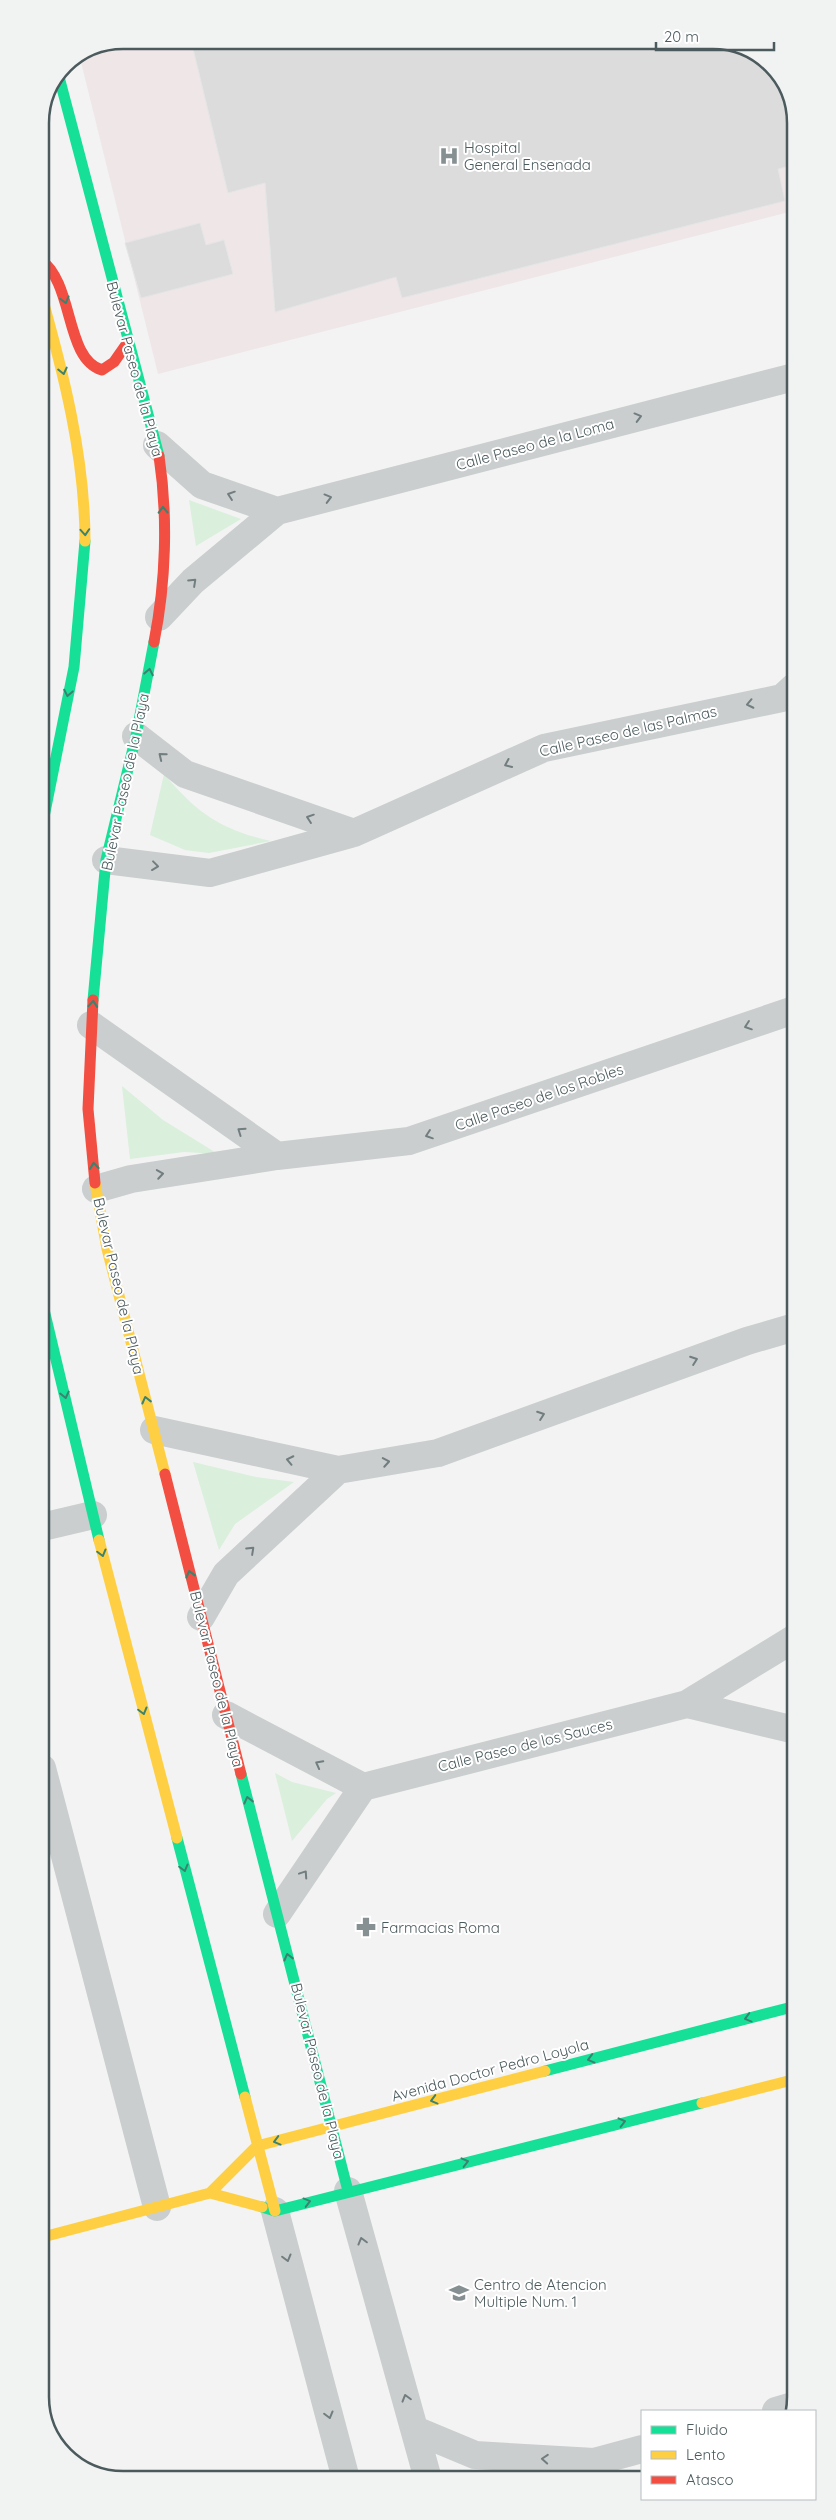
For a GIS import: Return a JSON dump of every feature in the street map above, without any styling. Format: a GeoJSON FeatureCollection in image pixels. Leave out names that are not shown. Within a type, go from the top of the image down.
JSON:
{"type":"FeatureCollection","features":[{"type":"Feature","properties":{"kind":"main road","name":"Bulevar Paseo de la Playa"},"geometry":{"type":"LineString","coordinates":[[60,84],[156,444],[163,484],[159,617],[136,736],[106,860],[91,1025],[88,1109],[96,1189],[107,1248],[348,2191]]}},
{"type":"Feature","properties":{"kind":"main road"},"geometry":{"type":"LineString","coordinates":[[49,268],[56,275],[62,289],[82,354],[90,366],[100,370],[110,368],[128,342]]}},
{"type":"Feature","properties":{"kind":"main road"},"geometry":{"type":"LineString","coordinates":[[49,322],[63,371],[79,465],[85,539],[74,667],[49,792]]}},
{"type":"Feature","properties":{"kind":"main road"},"geometry":{"type":"LineString","coordinates":[[49,1328],[92,1515],[256,2146],[275,2211]]}},
{"type":"Feature","properties":{"kind":"main road","name":"Avenida Doctor Pedro Loyola"},"geometry":{"type":"LineString","coordinates":[[256,2146],[787,2008]]}},
{"type":"Feature","properties":{"kind":"main road"},"geometry":{"type":"LineString","coordinates":[[210,2193],[275,2211],[787,2080]]}},
{"type":"Feature","properties":{"kind":"main road"},"geometry":{"type":"LineString","coordinates":[[49,2235],[210,2193],[256,2146]]}},
{"type":"Feature","properties":{"kind":"street","name":"Calle Paseo de la Loma"},"geometry":{"type":"LineString","coordinates":[[159,617],[193,581],[277,511],[787,379]]}},
{"type":"Feature","properties":{"kind":"street"},"geometry":{"type":"LineString","coordinates":[[156,444],[202,485],[277,511]]}},
{"type":"Feature","properties":{"kind":"street","name":"Calle Paseo de las Palmas"},"geometry":{"type":"LineString","coordinates":[[106,860],[210,873],[354,834],[544,748],[782,698],[787,693]]}},
{"type":"Feature","properties":{"kind":"street"},"geometry":{"type":"LineString","coordinates":[[136,736],[185,774],[354,834]]}},
{"type":"Feature","properties":{"kind":"street","name":"Calle Paseo de los Robles"},"geometry":{"type":"LineString","coordinates":[[96,1189],[131,1179],[278,1156],[408,1142],[787,1012]]}},
{"type":"Feature","properties":{"kind":"street"},"geometry":{"type":"LineString","coordinates":[[91,1025],[278,1156]]}},
{"type":"Feature","properties":{"kind":"street"},"geometry":{"type":"LineString","coordinates":[[154,1430],[338,1470],[438,1453],[747,1341],[787,1329]]}},
{"type":"Feature","properties":{"kind":"street"},"geometry":{"type":"LineString","coordinates":[[201,1616],[226,1574],[338,1470]]}},
{"type":"Feature","properties":{"kind":"street"},"geometry":{"type":"LineString","coordinates":[[49,1525],[92,1515]]}},
{"type":"Feature","properties":{"kind":"street","name":"Calle Paseo de los Sauces"},"geometry":{"type":"LineString","coordinates":[[363,1787],[687,1704],[787,1643]]}},
{"type":"Feature","properties":{"kind":"street","name":"Calle Paseo de los Sauces"},"geometry":{"type":"LineString","coordinates":[[687,1704],[787,1728]]}},
{"type":"Feature","properties":{"kind":"street"},"geometry":{"type":"LineString","coordinates":[[226,1714],[363,1787],[277,1914]]}},
{"type":"Feature","properties":{"kind":"street"},"geometry":{"type":"LineString","coordinates":[[49,1795],[157,2208]]}},
{"type":"Feature","properties":{"kind":"street","name":"Bulevar Paseo de la Playa"},"geometry":{"type":"LineString","coordinates":[[348,2191],[426,2471]]}},
{"type":"Feature","properties":{"kind":"street"},"geometry":{"type":"LineString","coordinates":[[275,2211],[344,2471]]}},
{"type":"Feature","properties":{"kind":"street"},"geometry":{"type":"LineString","coordinates":[[415,2430],[474,2455],[584,2470],[641,2449]]}},
{"type":"Feature","properties":{"kind":"shaded area","name":"Hospital General Ensenada"},"geometry":{"type":"Polygon","coordinates":[[[123,49],[718,49],[733,51],[750,59],[769,74],[780,90],[787,113],[787,213],[158,374],[81,62],[94,54],[108,50],[123,49]]]}},
{"type":"Feature","properties":{"kind":"green space"},"geometry":{"type":"Polygon","coordinates":[[[189,500],[241,519],[196,546],[189,500]]]}},
{"type":"Feature","properties":{"kind":"green space"},"geometry":{"type":"Polygon","coordinates":[[[164,774],[176,788],[211,818],[253,837],[271,841],[209,853],[185,850],[150,835],[164,774]]]}},
{"type":"Feature","properties":{"kind":"green space"},"geometry":{"type":"Polygon","coordinates":[[[122,1086],[163,1120],[218,1154],[184,1152],[130,1159],[122,1086]]]}},
{"type":"Feature","properties":{"kind":"green space"},"geometry":{"type":"Polygon","coordinates":[[[193,1462],[256,1477],[294,1482],[235,1524],[219,1550],[193,1462]]]}},
{"type":"Feature","properties":{"kind":"green space"},"geometry":{"type":"Polygon","coordinates":[[[275,1773],[292,1782],[336,1793],[327,1799],[292,1841],[275,1773]]]}},
{"type":"Feature","properties":{"kind":"building","name":"Hospital General Ensenada"},"geometry":{"type":"Polygon","coordinates":[[[193,49],[718,49],[742,54],[762,67],[780,90],[787,113],[787,167],[778,169],[785,201],[402,298],[396,277],[275,312],[265,183],[228,193],[193,49]]]}},
{"type":"Feature","properties":{"kind":"building"},"geometry":{"type":"Polygon","coordinates":[[[200,223],[206,245],[224,240],[233,274],[141,298],[125,243],[200,223]]]}},
{"type":"Feature","properties":{"kind":"traffic: fast"},"geometry":{"type":"LineString","coordinates":[[61,83],[159,456]]}},
{"type":"Feature","properties":{"kind":"traffic: fast"},"geometry":{"type":"LineString","coordinates":[[49,792],[74,667],[85,541]]}},
{"type":"Feature","properties":{"kind":"traffic: fast"},"geometry":{"type":"LineString","coordinates":[[93,1000],[106,860],[136,736],[154,642]]}},
{"type":"Feature","properties":{"kind":"traffic: fast"},"geometry":{"type":"LineString","coordinates":[[49,1331],[99,1540]]}},
{"type":"Feature","properties":{"kind":"traffic: fast"},"geometry":{"type":"LineString","coordinates":[[241,1774],[348,2191]]}},
{"type":"Feature","properties":{"kind":"traffic: fast"},"geometry":{"type":"LineString","coordinates":[[177,1838],[245,2097]]}},
{"type":"Feature","properties":{"kind":"traffic: fast"},"geometry":{"type":"LineString","coordinates":[[545,2071],[787,2008]]}},
{"type":"Feature","properties":{"kind":"traffic: fast"},"geometry":{"type":"LineString","coordinates":[[262,2207],[275,2211],[702,2103]]}},
{"type":"Feature","properties":{"kind":"traffic: slow"},"geometry":{"type":"LineString","coordinates":[[49,322],[77,446],[84,509],[85,541]]}},
{"type":"Feature","properties":{"kind":"traffic: slow"},"geometry":{"type":"LineString","coordinates":[[95,1183],[107,1249],[165,1474]]}},
{"type":"Feature","properties":{"kind":"traffic: slow"},"geometry":{"type":"LineString","coordinates":[[99,1540],[177,1838]]}},
{"type":"Feature","properties":{"kind":"traffic: slow"},"geometry":{"type":"LineString","coordinates":[[210,2193],[257,2146],[545,2071]]}},
{"type":"Feature","properties":{"kind":"traffic: slow"},"geometry":{"type":"LineString","coordinates":[[702,2103],[787,2081]]}},
{"type":"Feature","properties":{"kind":"traffic: slow"},"geometry":{"type":"LineString","coordinates":[[245,2097],[275,2211]]}},
{"type":"Feature","properties":{"kind":"traffic: slow"},"geometry":{"type":"LineString","coordinates":[[49,2235],[210,2193],[262,2207]]}},
{"type":"Feature","properties":{"kind":"traffic: jam"},"geometry":{"type":"LineString","coordinates":[[49,268],[59,285],[81,351],[90,363],[102,370],[114,362],[128,342]]}},
{"type":"Feature","properties":{"kind":"traffic: jam"},"geometry":{"type":"LineString","coordinates":[[154,642],[161,596],[165,525],[159,456]]}},
{"type":"Feature","properties":{"kind":"traffic: jam"},"geometry":{"type":"LineString","coordinates":[[93,1000],[88,1109],[95,1183]]}},
{"type":"Feature","properties":{"kind":"traffic: jam"},"geometry":{"type":"LineString","coordinates":[[165,1474],[241,1774]]}},
{"type":"Feature","properties":{"kind":"place","name":"Hospital General Ensenada"},"geometry":{"type":"Point","coordinates":[449,156]}},
{"type":"Feature","properties":{"kind":"place","name":"Farmacias Roma"},"geometry":{"type":"Point","coordinates":[366,1927]}},
{"type":"Feature","properties":{"kind":"place","name":"Centro de Atencion Multiple Num. 1"},"geometry":{"type":"Point","coordinates":[459,2293]}}]}
